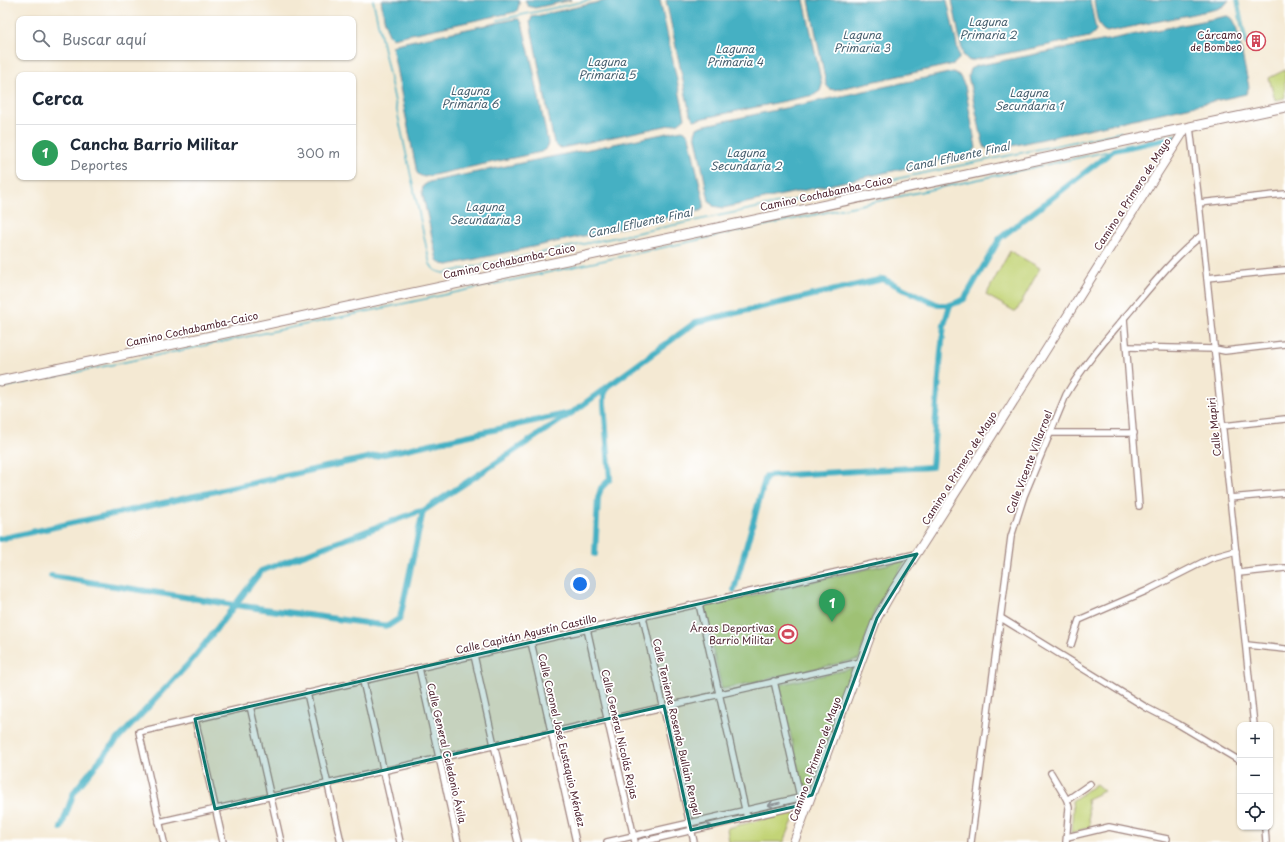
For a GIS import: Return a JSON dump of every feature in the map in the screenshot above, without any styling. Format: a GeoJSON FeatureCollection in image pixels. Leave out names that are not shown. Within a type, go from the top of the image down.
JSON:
{"type":"FeatureCollection","features":[{"type":"Feature","properties":{"kind":"main road","name":"Camino Cochabamba-Caico"},"geometry":{"type":"LineString","coordinates":[[0,381],[1285,107]]}},
{"type":"Feature","properties":{"kind":"main road","name":"Camino a Primero de Mayo"},"geometry":{"type":"LineString","coordinates":[[794,842],[805,806],[812,795],[877,618],[893,590],[1188,127]]}},
{"type":"Feature","properties":{"kind":"street","name":"Calle Mapiri"},"geometry":{"type":"LineString","coordinates":[[1188,127],[1200,203],[1202,235],[1247,645],[1254,722]]}},
{"type":"Feature","properties":{"kind":"street"},"geometry":{"type":"LineString","coordinates":[[1200,203],[1285,194]]}},
{"type":"Feature","properties":{"kind":"street","name":"Calle Vicente Villarroel"},"geometry":{"type":"LineString","coordinates":[[971,842],[1011,537],[1024,496],[1066,394],[1073,382],[1163,272],[1202,235]]}},
{"type":"Feature","properties":{"kind":"street"},"geometry":{"type":"LineString","coordinates":[[1207,278],[1285,270]]}},
{"type":"Feature","properties":{"kind":"street"},"geometry":{"type":"LineString","coordinates":[[1124,318],[1139,506]]}},
{"type":"Feature","properties":{"kind":"street"},"geometry":{"type":"LineString","coordinates":[[1127,347],[1215,349],[1225,351],[1285,344]]}},
{"type":"Feature","properties":{"kind":"street"},"geometry":{"type":"LineString","coordinates":[[1223,426],[1285,419]]}},
{"type":"Feature","properties":{"kind":"street"},"geometry":{"type":"LineString","coordinates":[[1050,432],[1134,433]]}},
{"type":"Feature","properties":{"kind":"street"},"geometry":{"type":"LineString","coordinates":[[1230,498],[1285,493]]}},
{"type":"Feature","properties":{"kind":"street"},"geometry":{"type":"LineString","coordinates":[[1072,645],[1079,620],[1146,591],[1211,558],[1236,551]]}},
{"type":"Feature","properties":{"kind":"street","name":"Calle Capitán Agustín Castillo"},"geometry":{"type":"LineString","coordinates":[[159,822],[139,732],[917,554]]}},
{"type":"Feature","properties":{"kind":"street"},"geometry":{"type":"LineString","coordinates":[[1239,573],[1285,568]]}},
{"type":"Feature","properties":{"kind":"street"},"geometry":{"type":"LineString","coordinates":[[699,604],[747,818]]}},
{"type":"Feature","properties":{"kind":"street","name":"Calle Teniente Rosendo Bullain Rengel"},"geometry":{"type":"LineString","coordinates":[[643,617],[694,842]]}},
{"type":"Feature","properties":{"kind":"street"},"geometry":{"type":"LineString","coordinates":[[1001,618],[1147,708],[1178,724],[1237,759]]}},
{"type":"Feature","properties":{"kind":"street","name":"Calle General Nicolás Rojas"},"geometry":{"type":"LineString","coordinates":[[587,630],[634,839]]}},
{"type":"Feature","properties":{"kind":"street","name":"Calle Coronel José Eustaquio Méndez"},"geometry":{"type":"LineString","coordinates":[[531,642],[576,842]]}},
{"type":"Feature","properties":{"kind":"street"},"geometry":{"type":"LineString","coordinates":[[1247,645],[1285,649]]}},
{"type":"Feature","properties":{"kind":"street"},"geometry":{"type":"LineString","coordinates":[[474,655],[518,842]]}},
{"type":"Feature","properties":{"kind":"street"},"geometry":{"type":"LineString","coordinates":[[164,842],[159,822],[861,662]]}},
{"type":"Feature","properties":{"kind":"street","name":"Calle General Celedonio Ávila"},"geometry":{"type":"LineString","coordinates":[[419,668],[458,842]]}},
{"type":"Feature","properties":{"kind":"street"},"geometry":{"type":"LineString","coordinates":[[362,680],[400,842]]}},
{"type":"Feature","properties":{"kind":"street"},"geometry":{"type":"LineString","coordinates":[[641,842],[805,806],[801,798],[774,681]]}},
{"type":"Feature","properties":{"kind":"street"},"geometry":{"type":"LineString","coordinates":[[307,693],[341,842]]}},
{"type":"Feature","properties":{"kind":"street"},"geometry":{"type":"LineString","coordinates":[[250,706],[281,842]]}},
{"type":"Feature","properties":{"kind":"street"},"geometry":{"type":"LineString","coordinates":[[195,719],[223,842]]}},
{"type":"Feature","properties":{"kind":"street"},"geometry":{"type":"LineString","coordinates":[[1051,773],[1067,800],[1069,808],[1067,839],[1109,827],[1167,839]]}},
{"type":"Feature","properties":{"kind":"street"},"geometry":{"type":"LineString","coordinates":[[1067,800],[1090,784]]}},
{"type":"Feature","properties":{"kind":"street"},"geometry":{"type":"LineString","coordinates":[[607,842],[634,839],[690,823],[812,795]]}},
{"type":"Feature","properties":{"kind":"street"},"geometry":{"type":"LineString","coordinates":[[1265,830],[1266,842]]}},
{"type":"Feature","properties":{"kind":"highlighted area"},"geometry":{"type":"Polygon","coordinates":[[[917,554],[877,618],[812,795],[801,798],[802,805],[691,830],[664,706],[215,809],[195,719],[917,554]]]}},
{"type":"Feature","properties":{"kind":"green space"},"geometry":{"type":"Polygon","coordinates":[[[1285,70],[1285,98],[1275,100],[1269,78],[1285,70]]]}},
{"type":"Feature","properties":{"kind":"green space"},"geometry":{"type":"Polygon","coordinates":[[[1010,251],[1040,268],[1016,312],[986,295],[1010,251]]]}},
{"type":"Feature","properties":{"kind":"green space","name":"Áreas Deportivas Barrio Militar"},"geometry":{"type":"Polygon","coordinates":[[[906,560],[875,609],[859,659],[722,689],[703,607],[906,560]]]}},
{"type":"Feature","properties":{"kind":"green space"},"geometry":{"type":"Polygon","coordinates":[[[855,668],[808,791],[804,792],[779,685],[855,668]]]}},
{"type":"Feature","properties":{"kind":"green space"},"geometry":{"type":"Polygon","coordinates":[[[1096,784],[1104,791],[1087,799],[1090,827],[1071,833],[1073,810],[1072,801],[1096,784]]]}},
{"type":"Feature","properties":{"kind":"green space"},"geometry":{"type":"Polygon","coordinates":[[[797,811],[784,842],[729,842],[727,828],[797,811]]]}},
{"type":"Feature","properties":{"kind":"water"},"geometry":{"type":"Polygon","coordinates":[[[381,0],[519,0],[519,5],[517,11],[515,12],[392,38],[386,27],[381,0]]]}},
{"type":"Feature","properties":{"kind":"water"},"geometry":{"type":"Polygon","coordinates":[[[525,0],[571,0],[535,8],[528,6],[525,0]]]}},
{"type":"Feature","properties":{"kind":"water","name":"Laguna Primaria 5"},"geometry":{"type":"Polygon","coordinates":[[[608,0],[660,0],[685,118],[679,123],[561,148],[554,143],[530,22],[532,17],[608,0]]]}},
{"type":"Feature","properties":{"kind":"water","name":"Laguna Primaria 4"},"geometry":{"type":"Polygon","coordinates":[[[666,0],[804,0],[822,85],[820,91],[814,95],[694,120],[690,114],[666,0]]]}},
{"type":"Feature","properties":{"kind":"water","name":"Laguna Primaria 3"},"geometry":{"type":"Polygon","coordinates":[[[809,0],[947,0],[959,59],[954,64],[834,90],[831,89],[826,84],[809,0]]]}},
{"type":"Feature","properties":{"kind":"water","name":"Laguna Primaria 2"},"geometry":{"type":"Polygon","coordinates":[[[952,0],[1090,0],[1096,30],[1089,37],[969,61],[963,55],[952,0]]]}},
{"type":"Feature","properties":{"kind":"water"},"geometry":{"type":"Polygon","coordinates":[[[1094,0],[1229,0],[1224,6],[1217,9],[1107,32],[1103,30],[1099,23],[1094,0]]]}},
{"type":"Feature","properties":{"kind":"water","name":"Laguna Secundaria 1"},"geometry":{"type":"Polygon","coordinates":[[[1227,16],[1232,18],[1236,26],[1249,87],[1246,94],[994,150],[985,148],[968,76],[970,69],[976,66],[1227,16]]]}},
{"type":"Feature","properties":{"kind":"water","name":"Laguna Primaria 6"},"geometry":{"type":"Polygon","coordinates":[[[519,19],[522,23],[533,68],[548,143],[547,148],[541,152],[424,177],[419,175],[417,173],[392,47],[396,44],[519,19]]]}},
{"type":"Feature","properties":{"kind":"water","name":"Laguna Secundaria 2"},"geometry":{"type":"Polygon","coordinates":[[[953,72],[959,75],[965,86],[976,148],[971,154],[723,208],[713,206],[709,201],[695,133],[697,128],[953,72]]]}},
{"type":"Feature","properties":{"kind":"water","name":"Laguna Secundaria 3"},"geometry":{"type":"Polygon","coordinates":[[[682,130],[689,136],[704,203],[703,209],[700,211],[448,265],[442,264],[437,260],[422,191],[423,186],[429,182],[682,130]]]}},
{"type":"Feature","properties":{"kind":"waterway","name":"Canal Efluente Final"},"geometry":{"type":"LineString","coordinates":[[373,0],[430,264],[434,269],[442,273],[1121,132]]}},
{"type":"Feature","properties":{"kind":"waterway"},"geometry":{"type":"LineString","coordinates":[[498,20],[591,0]]}},
{"type":"Feature","properties":{"kind":"waterway"},"geometry":{"type":"LineString","coordinates":[[1236,0],[1245,44],[1252,44]]}},
{"type":"Feature","properties":{"kind":"waterway"},"geometry":{"type":"LineString","coordinates":[[1238,0],[1247,42],[1252,43]]}},
{"type":"Feature","properties":{"kind":"waterway"},"geometry":{"type":"LineString","coordinates":[[1254,34],[1252,42],[1255,50]]}},
{"type":"Feature","properties":{"kind":"waterway"},"geometry":{"type":"LineString","coordinates":[[51,576],[235,605],[261,571],[423,511],[573,412],[696,322],[883,279],[938,305],[950,305],[958,302],[964,299],[968,293],[1000,238],[1114,150],[1175,137]]}},
{"type":"Feature","properties":{"kind":"waterway"},"geometry":{"type":"LineString","coordinates":[[0,388],[337,318],[1114,150]]}},
{"type":"Feature","properties":{"kind":"waterway"},"geometry":{"type":"LineString","coordinates":[[734,590],[766,476],[932,467],[941,352],[944,325],[950,305]]}},
{"type":"Feature","properties":{"kind":"waterway"},"geometry":{"type":"LineString","coordinates":[[595,554],[598,498],[601,488],[610,479],[604,404],[604,395],[607,388]]}},
{"type":"Feature","properties":{"kind":"waterway"},"geometry":{"type":"LineString","coordinates":[[0,539],[570,413]]}},
{"type":"Feature","properties":{"kind":"waterway"},"geometry":{"type":"LineString","coordinates":[[61,828],[74,792],[108,750],[192,660],[235,605],[388,626],[400,618],[423,511]]}},
{"type":"Feature","properties":{"kind":"place","name":"Cárcamo de Bombeo"},"geometry":{"type":"Point","coordinates":[1256,41]}},
{"type":"Feature","properties":{"kind":"place","name":"Cancha Barrio Militar"},"geometry":{"type":"Point","coordinates":[832,622]}},
{"type":"Feature","properties":{"kind":"place","name":"Áreas Deportivas Barrio Militar"},"geometry":{"type":"Point","coordinates":[788,634]}}]}
